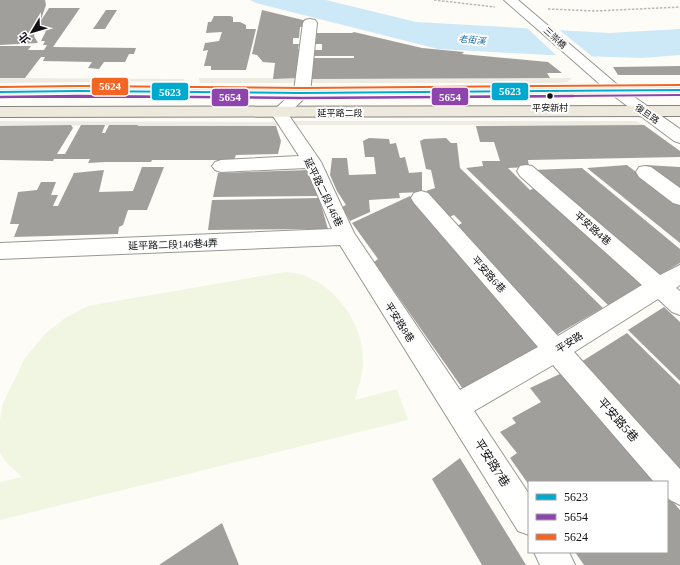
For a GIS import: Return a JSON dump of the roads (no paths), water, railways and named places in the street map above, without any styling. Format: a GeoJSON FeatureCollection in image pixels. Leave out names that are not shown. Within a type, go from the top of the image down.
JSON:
{"type":"FeatureCollection","features":[{"type":"Feature","properties":{"kind":"main road","name":"延平路二段"},"geometry":{"type":"LineString","coordinates":[[0,92],[78,91],[302,94],[680,90]]}},
{"type":"Feature","properties":{"kind":"main road","name":"延平路二段"},"geometry":{"type":"LineString","coordinates":[[0,112],[279,113],[680,111]]}},
{"type":"Feature","properties":{"kind":"street","name":"三崇橋"},"geometry":{"type":"LineString","coordinates":[[510,0],[614,90]]}},
{"type":"Feature","properties":{"kind":"street"},"geometry":{"type":"LineString","coordinates":[[279,113],[302,94],[310,22]]}},
{"type":"Feature","properties":{"kind":"street","name":"復旦路"},"geometry":{"type":"LineString","coordinates":[[614,90],[680,137]]}},
{"type":"Feature","properties":{"kind":"street","name":"延平路二段146巷"},"geometry":{"type":"LineString","coordinates":[[279,113],[312,162],[346,237]]}},
{"type":"Feature","properties":{"kind":"street"},"geometry":{"type":"LineString","coordinates":[[220,166],[312,162]]}},
{"type":"Feature","properties":{"kind":"street","name":"平安路4巷"},"geometry":{"type":"LineString","coordinates":[[526,171],[680,305]]}},
{"type":"Feature","properties":{"kind":"street"},"geometry":{"type":"LineString","coordinates":[[645,172],[680,198]]}},
{"type":"Feature","properties":{"kind":"street","name":"平安路6巷"},"geometry":{"type":"LineString","coordinates":[[421,198],[556,350]]}},
{"type":"Feature","properties":{"kind":"street","name":"延平路二段146巷4弄"},"geometry":{"type":"LineString","coordinates":[[0,251],[346,237]]}},
{"type":"Feature","properties":{"kind":"street","name":"平安路8巷"},"geometry":{"type":"LineString","coordinates":[[346,237],[455,407]]}},
{"type":"Feature","properties":{"kind":"street","name":"平安路"},"geometry":{"type":"LineString","coordinates":[[455,407],[556,350],[680,274]]}},
{"type":"Feature","properties":{"kind":"street","name":"平安路5巷"},"geometry":{"type":"LineString","coordinates":[[556,350],[680,490]]}},
{"type":"Feature","properties":{"kind":"street","name":"平安路7巷"},"geometry":{"type":"LineString","coordinates":[[455,407],[528,518]]}},
{"type":"Feature","properties":{"kind":"street"},"geometry":{"type":"LineString","coordinates":[[551,553],[559,565]]}},
{"type":"Feature","properties":{"kind":"water","name":"老街溪"},"geometry":{"type":"Polygon","coordinates":[[[250,0],[326,0],[416,22],[609,33],[680,29],[680,55],[642,58],[438,49],[256,3],[250,0]]]}},
{"type":"Feature","properties":{"kind":"place","name":"平安新村"},"geometry":{"type":"Point","coordinates":[550,96]}}]}
